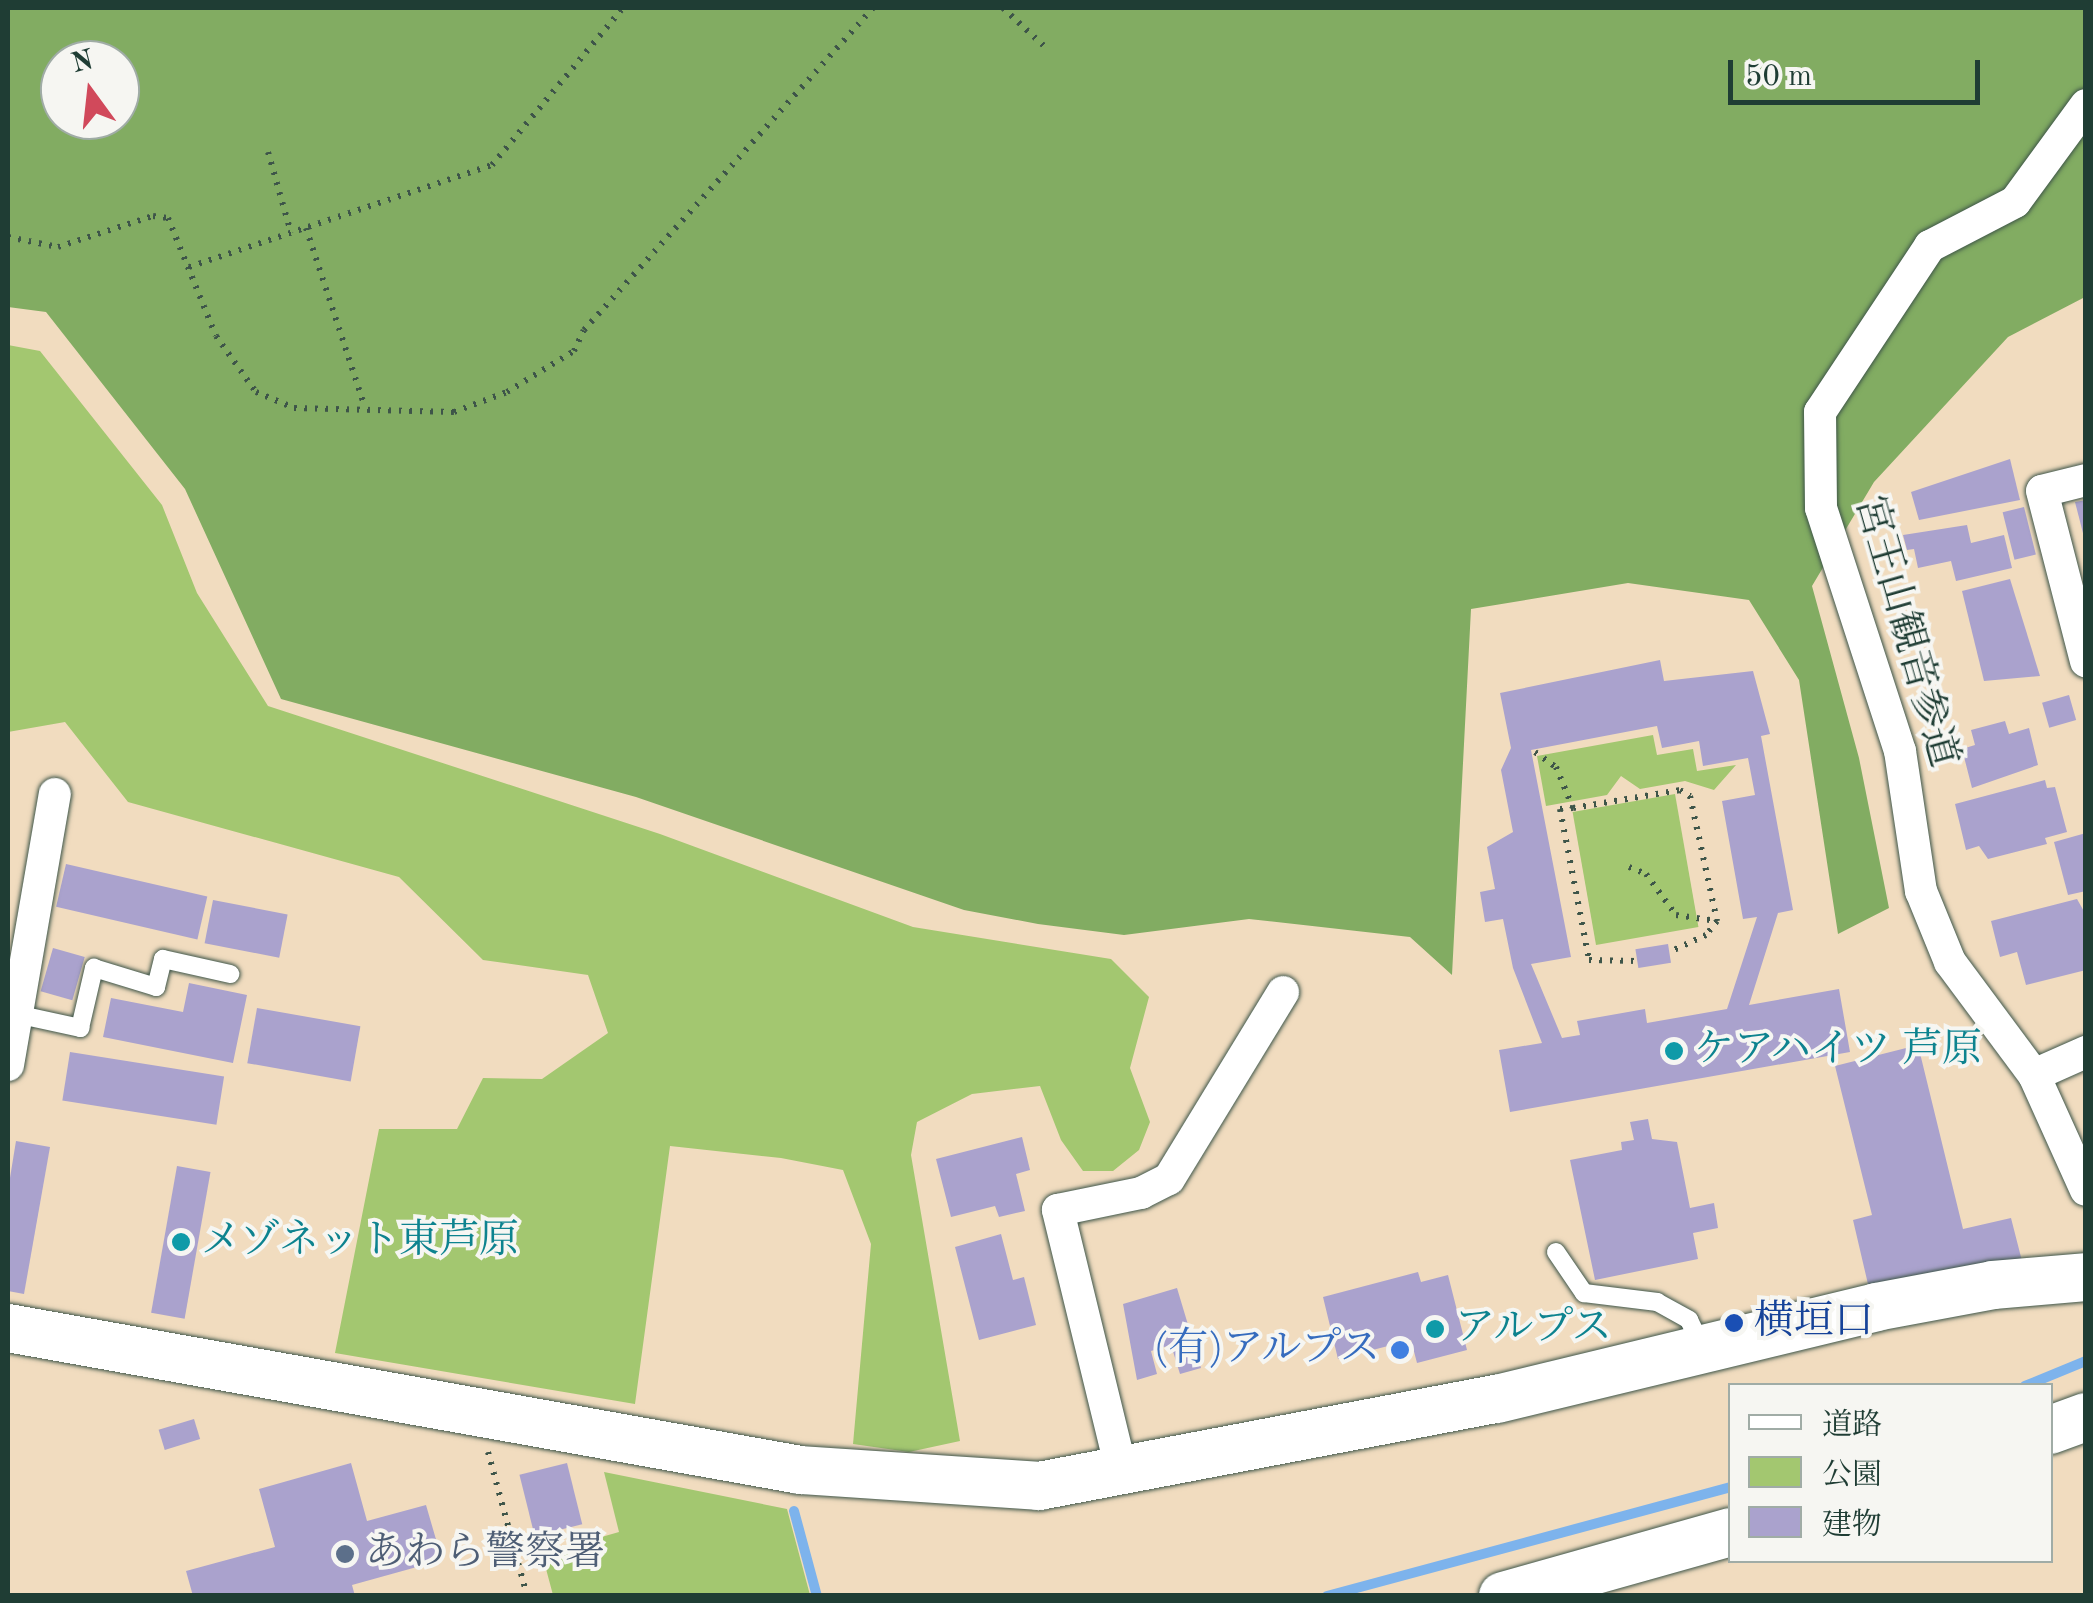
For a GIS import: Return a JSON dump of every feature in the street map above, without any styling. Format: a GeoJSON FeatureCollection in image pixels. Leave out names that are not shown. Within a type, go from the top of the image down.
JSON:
{"type":"FeatureCollection","features":[{"type":"Feature","properties":{"kind":"street","name":"宮王山観音参道"},"geometry":{"type":"LineString","coordinates":[[2086,105],[2015,202],[1930,246],[1820,412],[1821,508],[1900,751],[1921,891],[1950,962],[1998,1018],[2034,1075],[2086,1190]]}},
{"type":"Feature","properties":{"kind":"street"},"geometry":{"type":"LineString","coordinates":[[2086,480],[2042,491],[2086,660]]}},
{"type":"Feature","properties":{"kind":"street"},"geometry":{"type":"LineString","coordinates":[[8,1065],[55,794]]}},
{"type":"Feature","properties":{"kind":"street"},"geometry":{"type":"LineString","coordinates":[[1122,1473],[1058,1210],[1141,1192],[1169,1179],[1283,992]]}},
{"type":"Feature","properties":{"kind":"street"},"geometry":{"type":"LineString","coordinates":[[2034,1075],[2086,1052]]}},
{"type":"Feature","properties":{"kind":"street"},"geometry":{"type":"LineString","coordinates":[[8,1328],[800,1470],[981,1486],[1039,1486],[1122,1473],[1704,1352],[1876,1307],[1993,1285],[2086,1277]]}},
{"type":"Feature","properties":{"kind":"street"},"geometry":{"type":"LineString","coordinates":[[2053,1429],[2086,1417]]}},
{"type":"Feature","properties":{"kind":"street"},"geometry":{"type":"LineString","coordinates":[[1503,1596],[1728,1533]]}},
{"type":"Feature","properties":{"kind":"lane"},"geometry":{"type":"LineString","coordinates":[[16,1014],[80,1028],[94,968],[156,987],[163,959],[230,974]]}},
{"type":"Feature","properties":{"kind":"lane"},"geometry":{"type":"LineString","coordinates":[[1556,1252],[1584,1293],[1657,1302],[1689,1320],[1704,1352]]}},
{"type":"Feature","properties":{"kind":"path"},"geometry":{"type":"LineString","coordinates":[[189,268],[492,165],[623,8]]}},
{"type":"Feature","properties":{"kind":"path"},"geometry":{"type":"LineString","coordinates":[[8,237],[58,247],[153,216],[168,218],[216,336],[256,392],[294,408],[454,412],[507,392],[574,351],[584,330],[872,8]]}},
{"type":"Feature","properties":{"kind":"path"},"geometry":{"type":"LineString","coordinates":[[1003,8],[1044,46]]}},
{"type":"Feature","properties":{"kind":"path"},"geometry":{"type":"LineString","coordinates":[[268,152],[291,233]]}},
{"type":"Feature","properties":{"kind":"path"},"geometry":{"type":"LineString","coordinates":[[306,228],[365,407]]}},
{"type":"Feature","properties":{"kind":"path"},"geometry":{"type":"LineString","coordinates":[[1535,752],[1556,767],[1574,808]]}},
{"type":"Feature","properties":{"kind":"path"},"geometry":{"type":"LineString","coordinates":[[1636,961],[1589,960],[1560,809],[1680,790],[1690,796],[1716,921],[1706,934],[1671,951]]}},
{"type":"Feature","properties":{"kind":"path"},"geometry":{"type":"LineString","coordinates":[[1629,867],[1646,874],[1676,914],[1716,921]]}},
{"type":"Feature","properties":{"kind":"path"},"geometry":{"type":"LineString","coordinates":[[477,1411],[527,1596]]}},
{"type":"Feature","properties":{"kind":"green space"},"geometry":{"type":"Polygon","coordinates":[[[8,8],[2085,8],[2085,297],[2008,337],[1874,482],[1812,586],[1859,758],[1889,908],[1838,934],[1799,680],[1749,600],[1628,583],[1471,609],[1452,975],[1410,937],[1249,919],[1124,935],[964,910],[636,797],[281,699],[185,489],[46,312],[8,307],[8,8]]]}},
{"type":"Feature","properties":{"kind":"green space"},"geometry":{"type":"Polygon","coordinates":[[[8,345],[40,351],[162,505],[197,593],[268,706],[660,834],[913,927],[1111,959],[1149,997],[1130,1068],[1150,1122],[1139,1150],[1113,1171],[1083,1171],[1061,1140],[1040,1086],[972,1094],[917,1122],[911,1155],[960,1441],[909,1452],[853,1444],[871,1244],[843,1170],[781,1158],[670,1146],[635,1404],[335,1353],[379,1129],[457,1129],[483,1078],[542,1079],[608,1033],[588,975],[483,960],[399,877],[128,802],[65,722],[8,732],[8,345]]]}},
{"type":"Feature","properties":{"kind":"green space"},"geometry":{"type":"Polygon","coordinates":[[[1653,735],[1657,755],[1693,749],[1697,771],[1736,765],[1714,790],[1685,781],[1640,789],[1621,776],[1607,795],[1546,806],[1537,756],[1653,735]]]}},
{"type":"Feature","properties":{"kind":"green space"},"geometry":{"type":"Polygon","coordinates":[[[1675,794],[1698,927],[1596,945],[1573,812],[1675,794]]]}},
{"type":"Feature","properties":{"kind":"green space"},"geometry":{"type":"Polygon","coordinates":[[[604,1472],[787,1509],[810,1595],[553,1595],[542,1554],[619,1532],[604,1472]]]}},
{"type":"Feature","properties":{"kind":"building"},"geometry":{"type":"Polygon","coordinates":[[[2010,459],[2020,500],[1919,520],[1911,492],[2010,459]]]}},
{"type":"Feature","properties":{"kind":"building"},"geometry":{"type":"Polygon","coordinates":[[[2086,500],[2086,537],[2084,537],[2075,502],[2086,500]]]}},
{"type":"Feature","properties":{"kind":"building"},"geometry":{"type":"Polygon","coordinates":[[[2024,507],[2036,555],[2015,560],[2003,512],[2024,507]]]}},
{"type":"Feature","properties":{"kind":"building"},"geometry":{"type":"Polygon","coordinates":[[[1967,525],[1971,543],[2004,535],[2012,568],[1956,581],[1951,561],[1918,568],[1914,549],[1907,550],[1903,535],[1967,525]]]}},
{"type":"Feature","properties":{"kind":"building"},"geometry":{"type":"Polygon","coordinates":[[[2010,579],[2040,676],[1984,681],[1962,591],[2010,579]]]}},
{"type":"Feature","properties":{"kind":"building"},"geometry":{"type":"Polygon","coordinates":[[[1660,660],[1664,681],[1753,671],[1770,734],[1761,736],[1793,910],[1778,913],[1749,1005],[1839,989],[1850,1052],[1510,1112],[1499,1050],[1542,1043],[1513,968],[1503,919],[1485,922],[1480,892],[1495,889],[1487,847],[1513,832],[1501,770],[1511,748],[1500,693],[1660,660]],[[1657,726],[1531,750],[1571,957],[1531,964],[1562,1038],[1580,1035],[1577,1021],[1645,1009],[1647,1023],[1727,1009],[1757,917],[1743,919],[1722,801],[1755,795],[1748,758],[1703,766],[1699,741],[1662,748],[1657,726]]]}},
{"type":"Feature","properties":{"kind":"building"},"geometry":{"type":"Polygon","coordinates":[[[2069,695],[2076,720],[2049,728],[2042,703],[2069,695]]]}},
{"type":"Feature","properties":{"kind":"building"},"geometry":{"type":"Polygon","coordinates":[[[2005,721],[2009,734],[2029,728],[2038,765],[1972,788],[1962,749],[1975,745],[1971,730],[2005,721]]]}},
{"type":"Feature","properties":{"kind":"building"},"geometry":{"type":"Polygon","coordinates":[[[2045,780],[2047,788],[2055,787],[2067,832],[2045,838],[2047,844],[1988,859],[1979,846],[1966,850],[1955,804],[2045,780]]]}},
{"type":"Feature","properties":{"kind":"building"},"geometry":{"type":"Polygon","coordinates":[[[2086,833],[2086,891],[2068,895],[2054,842],[2086,833]]]}},
{"type":"Feature","properties":{"kind":"building"},"geometry":{"type":"Polygon","coordinates":[[[66,864],[207,897],[197,939],[56,907],[66,864]]]}},
{"type":"Feature","properties":{"kind":"building"},"geometry":{"type":"Polygon","coordinates":[[[2077,899],[2086,915],[2086,970],[2026,985],[2017,952],[2000,957],[1991,921],[2077,899]]]}},
{"type":"Feature","properties":{"kind":"building"},"geometry":{"type":"Polygon","coordinates":[[[213,900],[288,915],[279,958],[205,943],[213,900]]]}},
{"type":"Feature","properties":{"kind":"building"},"geometry":{"type":"Polygon","coordinates":[[[1668,944],[1671,963],[1638,968],[1635,949],[1668,944]]]}},
{"type":"Feature","properties":{"kind":"building"},"geometry":{"type":"Polygon","coordinates":[[[53,948],[85,957],[72,1000],[41,991],[53,948]]]}},
{"type":"Feature","properties":{"kind":"building"},"geometry":{"type":"Polygon","coordinates":[[[189,983],[247,995],[233,1063],[103,1037],[111,998],[183,1012],[189,983]]]}},
{"type":"Feature","properties":{"kind":"building"},"geometry":{"type":"Polygon","coordinates":[[[257,1008],[360,1026],[351,1081],[247,1063],[257,1008]]]}},
{"type":"Feature","properties":{"kind":"building"},"geometry":{"type":"Polygon","coordinates":[[[1918,1045],[1963,1229],[2011,1218],[2022,1261],[1871,1297],[1853,1220],[1872,1215],[1835,1066],[1918,1045]]]}},
{"type":"Feature","properties":{"kind":"building"},"geometry":{"type":"Polygon","coordinates":[[[70,1052],[224,1076],[216,1125],[62,1100],[70,1052]]]}},
{"type":"Feature","properties":{"kind":"building"},"geometry":{"type":"Polygon","coordinates":[[[1648,1119],[1652,1139],[1677,1142],[1690,1208],[1714,1203],[1718,1228],[1693,1233],[1698,1259],[1595,1280],[1570,1160],[1622,1150],[1621,1142],[1634,1140],[1630,1122],[1648,1119]]]}},
{"type":"Feature","properties":{"kind":"building"},"geometry":{"type":"Polygon","coordinates":[[[1022,1137],[1030,1170],[1016,1174],[1025,1211],[999,1217],[995,1206],[951,1217],[936,1159],[1022,1137]]]}},
{"type":"Feature","properties":{"kind":"building"},"geometry":{"type":"Polygon","coordinates":[[[16,1141],[50,1147],[24,1294],[8,1291],[8,1190],[16,1141]]]}},
{"type":"Feature","properties":{"kind":"building","name":"メゾネット東芦原"},"geometry":{"type":"Polygon","coordinates":[[[177,1166],[210,1172],[185,1319],[151,1313],[177,1166]]]}},
{"type":"Feature","properties":{"kind":"building"},"geometry":{"type":"Polygon","coordinates":[[[1001,1234],[1013,1280],[1024,1277],[1036,1325],[979,1340],[955,1247],[1001,1234]]]}},
{"type":"Feature","properties":{"kind":"building"},"geometry":{"type":"Polygon","coordinates":[[[1418,1272],[1421,1282],[1448,1275],[1467,1350],[1417,1363],[1411,1340],[1338,1359],[1323,1297],[1418,1272]]]}},
{"type":"Feature","properties":{"kind":"building"},"geometry":{"type":"Polygon","coordinates":[[[1177,1288],[1201,1368],[1180,1374],[1171,1345],[1151,1351],[1157,1374],[1137,1380],[1123,1304],[1177,1288]]]}},
{"type":"Feature","properties":{"kind":"building"},"geometry":{"type":"Polygon","coordinates":[[[194,1419],[200,1439],[165,1450],[159,1430],[194,1419]]]}},
{"type":"Feature","properties":{"kind":"building","name":"あわら警察署"},"geometry":{"type":"Polygon","coordinates":[[[351,1463],[367,1521],[426,1505],[442,1560],[352,1585],[355,1596],[193,1596],[186,1571],[275,1547],[259,1489],[351,1463]]]}},
{"type":"Feature","properties":{"kind":"building"},"geometry":{"type":"Polygon","coordinates":[[[567,1463],[582,1524],[535,1536],[519,1475],[567,1463]]]}},
{"type":"Feature","properties":{"kind":"waterway"},"geometry":{"type":"LineString","coordinates":[[2032,1383],[2086,1361]]}},
{"type":"Feature","properties":{"kind":"waterway"},"geometry":{"type":"LineString","coordinates":[[1327,1596],[1728,1488]]}},
{"type":"Feature","properties":{"kind":"waterway"},"geometry":{"type":"LineString","coordinates":[[794,1511],[817,1596]]}},
{"type":"Feature","properties":{"kind":"place","name":"ケアハイツ 芦原"},"geometry":{"type":"Point","coordinates":[1674,1051]}},
{"type":"Feature","properties":{"kind":"place","name":"メゾネット東芦原"},"geometry":{"type":"Point","coordinates":[181,1242]}},
{"type":"Feature","properties":{"kind":"place","name":"横垣口"},"geometry":{"type":"Point","coordinates":[1734,1323]}},
{"type":"Feature","properties":{"kind":"place","name":"アルプス"},"geometry":{"type":"Point","coordinates":[1435,1329]}},
{"type":"Feature","properties":{"kind":"place","name":"(有)アルプス"},"geometry":{"type":"Point","coordinates":[1400,1350]}},
{"type":"Feature","properties":{"kind":"place","name":"あわら警察署"},"geometry":{"type":"Point","coordinates":[345,1554]}}]}
